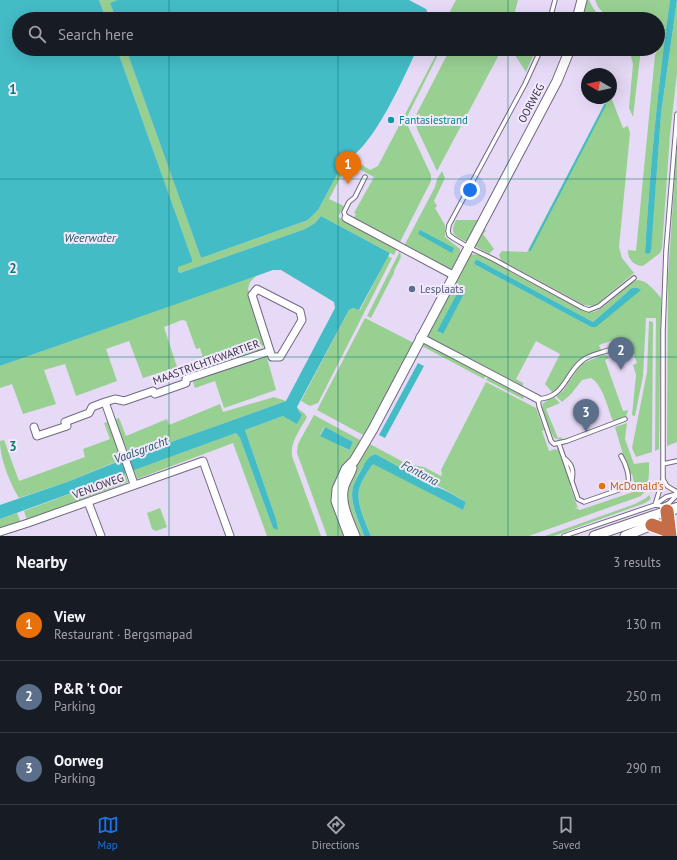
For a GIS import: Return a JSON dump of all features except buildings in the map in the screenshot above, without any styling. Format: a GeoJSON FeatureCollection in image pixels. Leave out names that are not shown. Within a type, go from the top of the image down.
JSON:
{"type":"FeatureCollection","features":[{"type":"Feature","properties":{"kind":"highway"},"geometry":{"type":"LineString","coordinates":[[669,510],[670,534]]}},
{"type":"Feature","properties":{"kind":"highway"},"geometry":{"type":"LineString","coordinates":[[652,525],[666,530],[670,534]]}},
{"type":"Feature","properties":{"kind":"street"},"geometry":{"type":"LineString","coordinates":[[579,12],[582,0]]}},
{"type":"Feature","properties":{"kind":"street","name":"OORWEG"},"geometry":{"type":"LineString","coordinates":[[349,536],[340,513],[336,495],[340,480],[346,469],[354,461],[373,429],[420,337],[557,81],[567,56]]}},
{"type":"Feature","properties":{"kind":"street"},"geometry":{"type":"LineString","coordinates":[[346,218],[453,275]]}},
{"type":"Feature","properties":{"kind":"street"},"geometry":{"type":"LineString","coordinates":[[257,289],[300,311],[302,320],[280,357],[272,357],[270,351],[252,295],[257,289]]}},
{"type":"Feature","properties":{"kind":"street"},"geometry":{"type":"LineString","coordinates":[[420,337],[538,399]]}},
{"type":"Feature","properties":{"kind":"street","name":"MAASTRICHTKWARTIER"},"geometry":{"type":"LineString","coordinates":[[105,402],[115,399],[124,401],[154,391],[155,394],[186,383],[186,380],[270,351]]}},
{"type":"Feature","properties":{"kind":"street"},"geometry":{"type":"LineString","coordinates":[[34,427],[37,436],[67,426],[65,422],[89,413],[92,407],[105,402],[134,484]]}},
{"type":"Feature","properties":{"kind":"street","name":"VENLOWEG"},"geometry":{"type":"LineString","coordinates":[[0,532],[203,460],[230,536]]}},
{"type":"Feature","properties":{"kind":"street","name":"OORWEG"},"geometry":{"type":"LineString","coordinates":[[354,461],[351,472],[344,485],[343,499],[344,506],[355,536]]}},
{"type":"Feature","properties":{"kind":"street"},"geometry":{"type":"LineString","coordinates":[[88,502],[101,536]]}},
{"type":"Feature","properties":{"kind":"street"},"geometry":{"type":"LineString","coordinates":[[625,536],[652,525],[669,510]]}},
{"type":"Feature","properties":{"kind":"street"},"geometry":{"type":"LineString","coordinates":[[594,536],[669,510]]}},
{"type":"Feature","properties":{"kind":"lane"},"geometry":{"type":"LineString","coordinates":[[552,12],[555,0]]}},
{"type":"Feature","properties":{"kind":"lane"},"geometry":{"type":"LineString","coordinates":[[538,56],[525,84],[449,225],[449,235],[468,247],[589,310],[599,306],[634,278]]}},
{"type":"Feature","properties":{"kind":"lane"},"geometry":{"type":"LineString","coordinates":[[669,510],[663,479],[663,331],[666,251],[677,114]]}},
{"type":"Feature","properties":{"kind":"lane"},"geometry":{"type":"LineString","coordinates":[[346,218],[344,212],[365,177]]}},
{"type":"Feature","properties":{"kind":"lane"},"geometry":{"type":"LineString","coordinates":[[609,350],[584,359],[577,365],[563,386],[553,395],[538,399],[539,406],[551,441],[554,444],[559,444],[625,419]]}},
{"type":"Feature","properties":{"kind":"lane"},"geometry":{"type":"LineString","coordinates":[[559,444],[578,498],[584,502],[627,487],[629,479],[625,462],[621,456]]}},
{"type":"Feature","properties":{"kind":"lane"},"geometry":{"type":"LineString","coordinates":[[663,464],[677,461]]}},
{"type":"Feature","properties":{"kind":"lane"},"geometry":{"type":"LineString","coordinates":[[663,479],[667,486],[677,494]]}},
{"type":"Feature","properties":{"kind":"lane"},"geometry":{"type":"LineString","coordinates":[[669,510],[666,497],[677,494]]}},
{"type":"Feature","properties":{"kind":"lane"},"geometry":{"type":"LineString","coordinates":[[564,536],[669,510],[677,494]]}},
{"type":"Feature","properties":{"kind":"shaded area"},"geometry":{"type":"Polygon","coordinates":[[[99,0],[117,0],[110,3],[113,12],[103,12],[99,0]]]}},
{"type":"Feature","properties":{"kind":"shaded area"},"geometry":{"type":"Polygon","coordinates":[[[456,0],[518,0],[515,12],[450,12],[456,0]]]}},
{"type":"Feature","properties":{"kind":"shaded area"},"geometry":{"type":"Polygon","coordinates":[[[585,0],[589,0],[596,12],[582,12],[585,0]]]}},
{"type":"Feature","properties":{"kind":"shaded area"},"geometry":{"type":"Polygon","coordinates":[[[595,0],[670,0],[665,39],[665,12],[603,12],[598,7],[595,0]]]}},
{"type":"Feature","properties":{"kind":"shaded area"},"geometry":{"type":"Polygon","coordinates":[[[677,0],[677,73],[670,134],[662,248],[660,253],[643,266],[637,265],[630,259],[628,250],[636,251],[655,56],[663,56],[649,189],[645,253],[647,254],[652,232],[661,114],[677,0]]]}},
{"type":"Feature","properties":{"kind":"shaded area"},"geometry":{"type":"Polygon","coordinates":[[[120,56],[129,56],[201,258],[308,220],[318,210],[345,160],[351,158],[370,170],[378,166],[435,56],[438,56],[407,117],[407,124],[431,175],[431,181],[399,244],[353,219],[356,214],[354,213],[374,177],[348,163],[329,199],[344,206],[338,217],[397,248],[394,255],[321,216],[315,223],[305,229],[180,273],[178,271],[178,267],[192,259],[120,56]]]}},
{"type":"Feature","properties":{"kind":"shaded area"},"geometry":{"type":"Polygon","coordinates":[[[446,56],[498,56],[437,171],[418,131],[415,122],[416,115],[446,56]]]}},
{"type":"Feature","properties":{"kind":"shaded area"},"geometry":{"type":"Polygon","coordinates":[[[516,56],[533,56],[526,72],[516,56]]]}},
{"type":"Feature","properties":{"kind":"shaded area"},"geometry":{"type":"Polygon","coordinates":[[[631,56],[640,56],[633,117],[629,108],[633,64],[631,56]]]}},
{"type":"Feature","properties":{"kind":"shaded area"},"geometry":{"type":"Polygon","coordinates":[[[605,104],[614,104],[623,128],[628,126],[630,133],[619,247],[622,258],[634,273],[597,304],[593,306],[584,305],[501,260],[499,255],[502,251],[527,252],[605,104]]]}},
{"type":"Feature","properties":{"kind":"shaded area"},"geometry":{"type":"Polygon","coordinates":[[[677,142],[677,442],[667,446],[668,278],[677,142]]]}},
{"type":"Feature","properties":{"kind":"shaded area"},"geometry":{"type":"Polygon","coordinates":[[[442,171],[445,178],[434,201],[437,206],[435,208],[445,225],[445,237],[460,249],[460,253],[452,269],[445,268],[404,246],[442,171]]]}},
{"type":"Feature","properties":{"kind":"shaded area"},"geometry":{"type":"Polygon","coordinates":[[[456,220],[480,220],[467,242],[456,236],[453,232],[456,220]]]}},
{"type":"Feature","properties":{"kind":"shaded area"},"geometry":{"type":"Polygon","coordinates":[[[483,226],[486,231],[483,234],[494,249],[489,254],[473,245],[483,226]]]}},
{"type":"Feature","properties":{"kind":"shaded area"},"geometry":{"type":"Polygon","coordinates":[[[400,251],[401,257],[371,318],[367,316],[400,251]]]}},
{"type":"Feature","properties":{"kind":"shaded area"},"geometry":{"type":"Polygon","coordinates":[[[470,254],[480,255],[581,310],[588,312],[593,312],[603,307],[632,283],[637,280],[641,280],[650,286],[661,298],[659,449],[655,451],[656,318],[646,318],[643,376],[635,416],[632,415],[636,375],[633,365],[637,363],[628,340],[624,341],[622,337],[599,345],[601,350],[581,358],[560,386],[552,392],[545,384],[560,354],[536,341],[516,379],[523,383],[522,387],[436,343],[427,335],[470,254]],[[476,259],[474,264],[591,327],[632,288],[593,322],[476,259]],[[459,292],[437,331],[442,334],[464,294],[459,292]]]}},
{"type":"Feature","properties":{"kind":"shaded area"},"geometry":{"type":"Polygon","coordinates":[[[388,256],[392,258],[318,403],[310,406],[301,401],[349,310],[353,308],[360,310],[388,256]]]}},
{"type":"Feature","properties":{"kind":"shaded area"},"geometry":{"type":"Polygon","coordinates":[[[257,275],[250,282],[248,289],[264,343],[261,350],[191,375],[190,369],[205,364],[200,348],[196,349],[186,321],[182,320],[164,327],[177,367],[143,378],[129,341],[106,349],[117,381],[76,396],[65,364],[44,370],[56,404],[23,414],[12,384],[0,388],[0,366],[257,275]]]}},
{"type":"Feature","properties":{"kind":"shaded area"},"geometry":{"type":"Polygon","coordinates":[[[365,318],[414,343],[365,436],[317,410],[365,318]]]}},
{"type":"Feature","properties":{"kind":"shaded area"},"geometry":{"type":"Polygon","coordinates":[[[649,321],[653,322],[652,452],[636,457],[632,448],[647,372],[649,321]]]}},
{"type":"Feature","properties":{"kind":"shaded area"},"geometry":{"type":"Polygon","coordinates":[[[426,344],[486,375],[484,379],[420,345],[426,344]]]}},
{"type":"Feature","properties":{"kind":"shaded area"},"geometry":{"type":"Polygon","coordinates":[[[262,355],[267,358],[276,390],[224,408],[215,381],[195,388],[192,379],[262,355]]]}},
{"type":"Feature","properties":{"kind":"shaded area"},"geometry":{"type":"Polygon","coordinates":[[[606,355],[609,358],[605,360],[623,411],[628,410],[626,417],[613,421],[599,386],[591,378],[582,380],[571,394],[562,402],[556,396],[563,391],[581,364],[606,355]]]}},
{"type":"Feature","properties":{"kind":"shaded area"},"geometry":{"type":"Polygon","coordinates":[[[489,376],[525,395],[523,399],[486,380],[489,376]]]}},
{"type":"Feature","properties":{"kind":"shaded area"},"geometry":{"type":"Polygon","coordinates":[[[486,382],[536,408],[544,430],[542,431],[549,451],[556,449],[557,451],[557,448],[559,447],[572,484],[570,486],[578,508],[574,507],[580,510],[636,491],[632,474],[629,475],[615,427],[627,423],[625,439],[634,464],[649,462],[648,480],[644,493],[641,496],[529,536],[371,536],[362,513],[358,495],[362,482],[373,463],[463,510],[466,502],[444,489],[373,454],[357,477],[352,490],[356,516],[364,536],[357,536],[345,503],[348,481],[368,443],[407,464],[424,467],[441,476],[441,470],[486,382]]]}},
{"type":"Feature","properties":{"kind":"shaded area"},"geometry":{"type":"Polygon","coordinates":[[[274,397],[286,401],[129,457],[113,420],[119,418],[126,436],[167,419],[169,425],[220,404],[223,412],[274,397]]]}},
{"type":"Feature","properties":{"kind":"shaded area"},"geometry":{"type":"Polygon","coordinates":[[[554,397],[560,403],[546,409],[558,438],[561,437],[562,439],[560,440],[554,438],[542,410],[543,403],[554,397]]]}},
{"type":"Feature","properties":{"kind":"shaded area"},"geometry":{"type":"Polygon","coordinates":[[[297,408],[307,417],[294,441],[292,456],[321,536],[267,536],[233,443],[137,479],[134,470],[236,433],[240,438],[273,528],[276,519],[245,430],[283,416],[300,413],[297,408]]]}},
{"type":"Feature","properties":{"kind":"shaded area"},"geometry":{"type":"Polygon","coordinates":[[[314,415],[362,441],[347,465],[346,536],[327,536],[297,453],[298,444],[314,415]],[[324,427],[320,435],[348,450],[353,442],[324,427]]]}},
{"type":"Feature","properties":{"kind":"shaded area"},"geometry":{"type":"Polygon","coordinates":[[[110,421],[120,460],[67,482],[19,498],[6,471],[0,448],[0,441],[4,440],[19,481],[85,457],[83,449],[110,439],[104,423],[110,421]]]}},
{"type":"Feature","properties":{"kind":"shaded area"},"geometry":{"type":"Polygon","coordinates":[[[125,473],[128,482],[27,520],[24,511],[125,473]]]}},
{"type":"Feature","properties":{"kind":"shaded area"},"geometry":{"type":"Polygon","coordinates":[[[649,495],[651,499],[645,503],[554,536],[545,536],[635,504],[649,495]]]}},
{"type":"Feature","properties":{"kind":"shaded area"},"geometry":{"type":"Polygon","coordinates":[[[160,508],[167,527],[156,531],[152,529],[147,513],[160,508]]]}},
{"type":"Feature","properties":{"kind":"shaded area"},"geometry":{"type":"Polygon","coordinates":[[[17,513],[21,523],[0,530],[0,519],[17,513]]]}},
{"type":"Feature","properties":{"kind":"water","name":"Weerwater"},"geometry":{"type":"Polygon","coordinates":[[[0,0],[99,0],[103,12],[12,12],[12,56],[120,56],[192,259],[192,262],[178,267],[178,271],[180,273],[305,229],[315,223],[321,216],[390,253],[359,310],[353,308],[349,310],[297,407],[302,415],[297,424],[283,416],[245,430],[276,519],[278,530],[273,528],[240,438],[236,433],[0,519],[0,505],[67,482],[129,457],[286,401],[335,308],[334,302],[281,270],[273,270],[0,366],[0,0]]]}},
{"type":"Feature","properties":{"kind":"water"},"geometry":{"type":"Polygon","coordinates":[[[117,0],[409,0],[426,9],[427,12],[113,12],[110,3],[117,0]]]}},
{"type":"Feature","properties":{"kind":"water"},"geometry":{"type":"Polygon","coordinates":[[[670,0],[677,0],[661,114],[651,251],[647,254],[645,253],[649,189],[658,95],[663,56],[665,56],[665,39],[670,0]]]}},
{"type":"Feature","properties":{"kind":"water"},"geometry":{"type":"Polygon","coordinates":[[[129,56],[414,56],[387,111],[366,143],[355,154],[345,160],[318,210],[308,220],[201,258],[129,56]]]}},
{"type":"Feature","properties":{"kind":"water"},"geometry":{"type":"Polygon","coordinates":[[[420,230],[454,248],[452,253],[418,234],[420,230]]]}},
{"type":"Feature","properties":{"kind":"water"},"geometry":{"type":"Polygon","coordinates":[[[476,259],[593,322],[632,288],[641,290],[596,327],[591,327],[474,264],[476,259]]]}},
{"type":"Feature","properties":{"kind":"water"},"geometry":{"type":"Polygon","coordinates":[[[458,292],[464,294],[443,334],[437,331],[458,292]]]}},
{"type":"Feature","properties":{"kind":"water"},"geometry":{"type":"Polygon","coordinates":[[[418,363],[424,366],[385,438],[379,435],[418,363]]]}},
{"type":"Feature","properties":{"kind":"water"},"geometry":{"type":"Polygon","coordinates":[[[325,427],[353,442],[349,450],[320,436],[325,427]]]}},
{"type":"Feature","properties":{"kind":"water"},"geometry":{"type":"Polygon","coordinates":[[[375,454],[466,502],[463,510],[373,464],[363,479],[358,495],[360,507],[371,536],[364,536],[353,506],[352,493],[355,482],[365,463],[375,454]]]}},
{"type":"Feature","properties":{"kind":"waterway"},"geometry":{"type":"LineString","coordinates":[[530,250],[605,105]]}},
{"type":"Feature","properties":{"kind":"place","name":"Fantasiestrand"},"geometry":{"type":"Point","coordinates":[391,120]}},
{"type":"Feature","properties":{"kind":"place","name":"View"},"geometry":{"type":"Point","coordinates":[348,184]}},
{"type":"Feature","properties":{"kind":"place","name":"Lesplaats"},"geometry":{"type":"Point","coordinates":[412,289]}},
{"type":"Feature","properties":{"kind":"place","name":"P&R 't Oor"},"geometry":{"type":"Point","coordinates":[621,370]}},
{"type":"Feature","properties":{"kind":"place","name":"Oorweg"},"geometry":{"type":"Point","coordinates":[586,432]}},
{"type":"Feature","properties":{"kind":"place","name":"McDonald's"},"geometry":{"type":"Point","coordinates":[602,486]}},
{"type":"Feature","properties":{"kind":"water label","name":"Vaalsgracht"},"geometry":{"type":"Point","coordinates":[141,450]}},
{"type":"Feature","properties":{"kind":"water label","name":"Fontana"},"geometry":{"type":"Point","coordinates":[420,473]}}]}
